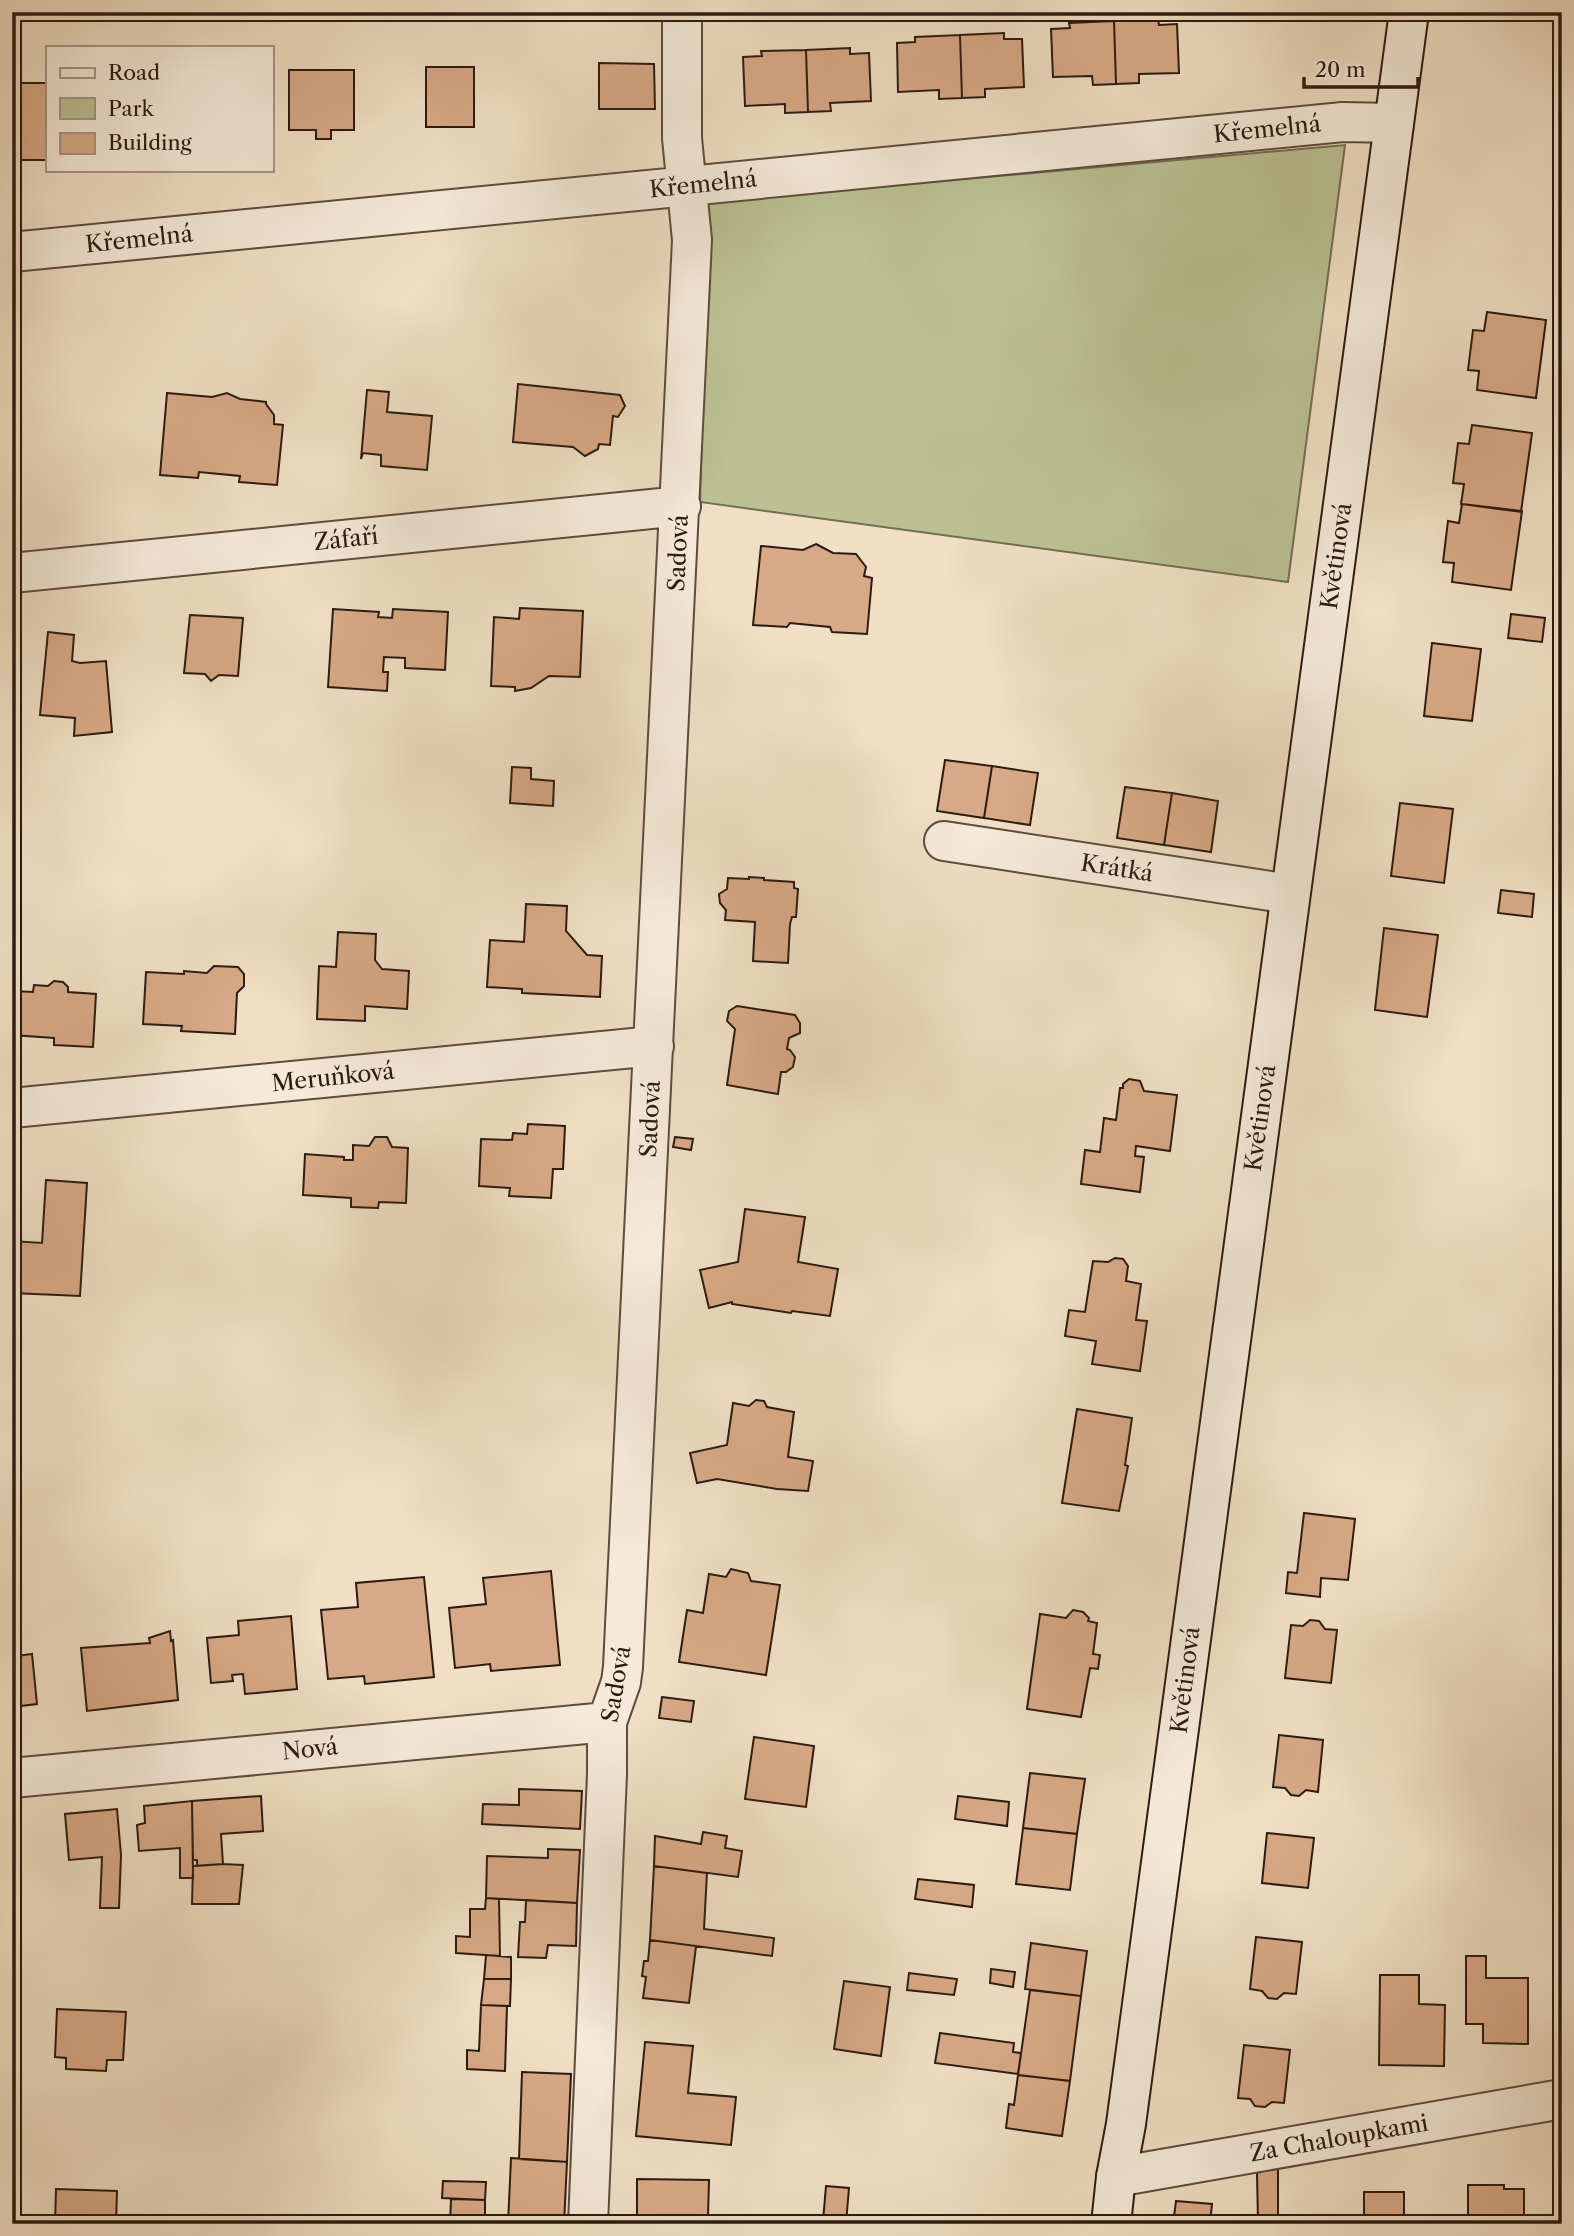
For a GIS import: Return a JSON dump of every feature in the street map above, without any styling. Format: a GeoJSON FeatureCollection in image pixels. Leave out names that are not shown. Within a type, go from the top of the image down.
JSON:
{"type":"FeatureCollection","features":[{"type":"Feature","properties":{"kind":"street","name":"Sadová"},"geometry":{"type":"LineString","coordinates":[[588,2224],[607,1722],[620,1688],[623,1667],[681,506],[692,240],[682,138],[682,12]]}},
{"type":"Feature","properties":{"kind":"street","name":"Květinová"},"geometry":{"type":"LineString","coordinates":[[1111,2224],[1409,12]]}},
{"type":"Feature","properties":{"kind":"street","name":"Křemelná"},"geometry":{"type":"LineString","coordinates":[[12,252],[1332,122],[1394,123]]}},
{"type":"Feature","properties":{"kind":"street","name":"Záfaří"},"geometry":{"type":"LineString","coordinates":[[12,573],[681,506]]}},
{"type":"Feature","properties":{"kind":"street","name":"Krátká"},"geometry":{"type":"LineString","coordinates":[[944,841],[1290,894]]}},
{"type":"Feature","properties":{"kind":"street","name":"Meruňková"},"geometry":{"type":"LineString","coordinates":[[12,1108],[654,1046]]}},
{"type":"Feature","properties":{"kind":"street","name":"Nová"},"geometry":{"type":"LineString","coordinates":[[12,1778],[607,1722]]}},
{"type":"Feature","properties":{"kind":"street","name":"Za Chaloupkami"},"geometry":{"type":"LineString","coordinates":[[1116,2177],[1562,2099]]}},
{"type":"Feature","properties":{"kind":"green space"},"geometry":{"type":"Polygon","coordinates":[[[1345,145],[1288,582],[700,502],[708,202],[1345,145]]]}},
{"type":"Feature","properties":{"kind":"building"},"geometry":{"type":"Polygon","coordinates":[[[1158,19],[1159,25],[1177,24],[1179,73],[1139,74],[1139,83],[1116,84],[1114,21],[1158,19]]]}},
{"type":"Feature","properties":{"kind":"building"},"geometry":{"type":"Polygon","coordinates":[[[1114,21],[1116,84],[1093,85],[1092,76],[1053,77],[1051,29],[1070,28],[1069,23],[1114,21]]]}},
{"type":"Feature","properties":{"kind":"building"},"geometry":{"type":"Polygon","coordinates":[[[1004,33],[1004,39],[1022,39],[1024,87],[985,89],[985,97],[962,98],[960,35],[1004,33]]]}},
{"type":"Feature","properties":{"kind":"building"},"geometry":{"type":"Polygon","coordinates":[[[960,35],[962,98],[939,99],[939,90],[898,92],[897,43],[915,42],[915,37],[960,35]]]}},
{"type":"Feature","properties":{"kind":"building"},"geometry":{"type":"Polygon","coordinates":[[[850,48],[850,54],[869,53],[871,101],[830,103],[831,111],[808,112],[806,50],[850,48]]]}},
{"type":"Feature","properties":{"kind":"building"},"geometry":{"type":"Polygon","coordinates":[[[806,50],[808,112],[785,113],[785,104],[745,106],[743,57],[762,56],[761,51],[806,50]]]}},
{"type":"Feature","properties":{"kind":"building"},"geometry":{"type":"Polygon","coordinates":[[[599,63],[654,64],[655,109],[599,109],[599,63]]]}},
{"type":"Feature","properties":{"kind":"building"},"geometry":{"type":"Polygon","coordinates":[[[426,67],[474,67],[474,127],[426,127],[426,67]]]}},
{"type":"Feature","properties":{"kind":"building"},"geometry":{"type":"Polygon","coordinates":[[[289,70],[354,70],[354,130],[331,130],[331,139],[316,139],[316,130],[289,130],[289,70]]]}},
{"type":"Feature","properties":{"kind":"building"},"geometry":{"type":"Polygon","coordinates":[[[12,83],[46,83],[46,160],[12,160],[12,83]]]}},
{"type":"Feature","properties":{"kind":"building"},"geometry":{"type":"Polygon","coordinates":[[[1487,312],[1546,320],[1536,398],[1477,390],[1479,371],[1468,370],[1473,330],[1484,331],[1487,312]]]}},
{"type":"Feature","properties":{"kind":"building"},"geometry":{"type":"Polygon","coordinates":[[[518,384],[620,395],[625,406],[618,417],[613,416],[610,445],[599,444],[598,449],[585,456],[573,447],[513,442],[518,384]]]}},
{"type":"Feature","properties":{"kind":"building"},"geometry":{"type":"Polygon","coordinates":[[[367,390],[389,392],[387,412],[432,416],[427,470],[381,466],[381,455],[363,453],[361,459],[367,390]]]}},
{"type":"Feature","properties":{"kind":"building"},"geometry":{"type":"Polygon","coordinates":[[[167,393],[212,397],[227,393],[240,399],[266,402],[274,415],[274,424],[283,425],[277,485],[239,482],[240,476],[199,472],[198,478],[160,475],[167,393]]]}},
{"type":"Feature","properties":{"kind":"building"},"geometry":{"type":"Polygon","coordinates":[[[1472,425],[1532,433],[1521,512],[1461,504],[1464,484],[1453,483],[1458,443],[1469,444],[1472,425]]]}},
{"type":"Feature","properties":{"kind":"building"},"geometry":{"type":"Polygon","coordinates":[[[1462,504],[1522,511],[1511,590],[1452,582],[1454,563],[1443,562],[1448,521],[1459,523],[1462,504]]]}},
{"type":"Feature","properties":{"kind":"building"},"geometry":{"type":"Polygon","coordinates":[[[816,544],[833,553],[856,554],[866,567],[864,576],[872,578],[867,634],[832,632],[830,627],[790,623],[787,627],[753,625],[761,546],[803,550],[816,544]]]}},
{"type":"Feature","properties":{"kind":"building"},"geometry":{"type":"Polygon","coordinates":[[[520,608],[583,611],[580,677],[549,676],[531,688],[515,691],[515,687],[491,686],[494,617],[519,619],[520,608]]]}},
{"type":"Feature","properties":{"kind":"building"},"geometry":{"type":"Polygon","coordinates":[[[333,609],[379,612],[378,617],[392,618],[393,609],[448,612],[445,670],[405,668],[405,658],[384,657],[383,672],[388,672],[387,691],[328,687],[333,609]]]}},
{"type":"Feature","properties":{"kind":"building"},"geometry":{"type":"Polygon","coordinates":[[[1511,614],[1545,618],[1542,642],[1508,638],[1511,614]]]}},
{"type":"Feature","properties":{"kind":"building"},"geometry":{"type":"Polygon","coordinates":[[[190,615],[243,618],[238,676],[219,675],[211,681],[205,674],[184,673],[190,615]]]}},
{"type":"Feature","properties":{"kind":"building"},"geometry":{"type":"Polygon","coordinates":[[[48,632],[74,635],[72,661],[106,661],[112,732],[74,736],[75,718],[40,715],[48,632]]]}},
{"type":"Feature","properties":{"kind":"building"},"geometry":{"type":"Polygon","coordinates":[[[1432,643],[1481,649],[1472,721],[1424,716],[1432,643]]]}},
{"type":"Feature","properties":{"kind":"building"},"geometry":{"type":"Polygon","coordinates":[[[945,760],[992,766],[984,818],[937,811],[945,760]]]}},
{"type":"Feature","properties":{"kind":"building"},"geometry":{"type":"Polygon","coordinates":[[[992,766],[1038,773],[1030,825],[984,818],[992,766]]]}},
{"type":"Feature","properties":{"kind":"building"},"geometry":{"type":"Polygon","coordinates":[[[512,767],[531,768],[531,779],[554,781],[553,806],[510,803],[512,767]]]}},
{"type":"Feature","properties":{"kind":"building"},"geometry":{"type":"Polygon","coordinates":[[[1125,787],[1172,793],[1164,845],[1117,838],[1125,787]]]}},
{"type":"Feature","properties":{"kind":"building"},"geometry":{"type":"Polygon","coordinates":[[[1172,793],[1218,801],[1211,852],[1164,845],[1172,793]]]}},
{"type":"Feature","properties":{"kind":"building"},"geometry":{"type":"Polygon","coordinates":[[[1400,803],[1453,809],[1444,883],[1391,876],[1400,803]]]}},
{"type":"Feature","properties":{"kind":"building"},"geometry":{"type":"Polygon","coordinates":[[[749,877],[794,882],[794,888],[798,889],[796,917],[792,917],[790,924],[788,963],[753,961],[755,922],[725,920],[726,910],[720,903],[719,894],[727,889],[728,878],[749,877]]]}},
{"type":"Feature","properties":{"kind":"building"},"geometry":{"type":"Polygon","coordinates":[[[1501,890],[1534,894],[1532,917],[1498,913],[1501,890]]]}},
{"type":"Feature","properties":{"kind":"building"},"geometry":{"type":"Polygon","coordinates":[[[526,904],[567,906],[566,931],[587,955],[602,956],[600,997],[522,993],[522,989],[487,987],[490,940],[524,942],[526,904]]]}},
{"type":"Feature","properties":{"kind":"building"},"geometry":{"type":"Polygon","coordinates":[[[1384,928],[1438,935],[1427,1017],[1375,1010],[1384,928]]]}},
{"type":"Feature","properties":{"kind":"building"},"geometry":{"type":"Polygon","coordinates":[[[338,932],[376,934],[375,960],[382,969],[409,971],[407,1009],[365,1006],[365,1021],[317,1019],[319,966],[336,967],[338,932]]]}},
{"type":"Feature","properties":{"kind":"building"},"geometry":{"type":"Polygon","coordinates":[[[214,966],[238,967],[244,974],[244,986],[237,993],[235,1034],[181,1031],[182,1026],[143,1024],[146,972],[207,973],[214,966]]]}},
{"type":"Feature","properties":{"kind":"building"},"geometry":{"type":"Polygon","coordinates":[[[54,981],[63,982],[68,987],[68,992],[96,994],[93,1047],[54,1045],[54,1038],[12,1035],[13,991],[33,992],[34,985],[48,986],[54,981]]]}},
{"type":"Feature","properties":{"kind":"building"},"geometry":{"type":"Polygon","coordinates":[[[737,1006],[795,1015],[800,1023],[800,1033],[789,1038],[787,1049],[795,1057],[793,1067],[781,1072],[778,1094],[727,1085],[735,1029],[727,1021],[729,1011],[737,1006]]]}},
{"type":"Feature","properties":{"kind":"building"},"geometry":{"type":"Polygon","coordinates":[[[1129,1079],[1140,1081],[1144,1091],[1177,1095],[1170,1151],[1136,1146],[1135,1156],[1144,1157],[1140,1192],[1081,1184],[1085,1150],[1100,1152],[1104,1118],[1116,1120],[1120,1088],[1123,1088],[1123,1084],[1129,1079]]]}},
{"type":"Feature","properties":{"kind":"building"},"geometry":{"type":"Polygon","coordinates":[[[528,1124],[565,1126],[563,1169],[553,1169],[551,1198],[509,1196],[510,1188],[479,1186],[481,1139],[512,1140],[513,1133],[527,1134],[528,1124]]]}},
{"type":"Feature","properties":{"kind":"building"},"geometry":{"type":"Polygon","coordinates":[[[375,1137],[387,1137],[392,1147],[408,1148],[406,1203],[379,1202],[378,1208],[351,1207],[351,1198],[303,1195],[305,1154],[353,1160],[353,1145],[369,1146],[375,1137]]]}},
{"type":"Feature","properties":{"kind":"building"},"geometry":{"type":"Polygon","coordinates":[[[675,1137],[693,1139],[691,1150],[673,1147],[675,1137]]]}},
{"type":"Feature","properties":{"kind":"building"},"geometry":{"type":"Polygon","coordinates":[[[46,1180],[87,1183],[80,1296],[12,1293],[12,1241],[42,1243],[46,1180]]]}},
{"type":"Feature","properties":{"kind":"building"},"geometry":{"type":"Polygon","coordinates":[[[745,1209],[805,1217],[798,1262],[838,1269],[830,1316],[791,1313],[732,1302],[709,1308],[700,1270],[738,1262],[745,1209]]]}},
{"type":"Feature","properties":{"kind":"building"},"geometry":{"type":"Polygon","coordinates":[[[1115,1258],[1123,1259],[1128,1266],[1126,1281],[1141,1284],[1136,1320],[1147,1321],[1140,1371],[1092,1364],[1096,1341],[1065,1336],[1069,1310],[1085,1312],[1093,1261],[1108,1262],[1115,1258]]]}},
{"type":"Feature","properties":{"kind":"building"},"geometry":{"type":"Polygon","coordinates":[[[756,1400],[764,1401],[767,1407],[794,1412],[788,1457],[813,1461],[808,1491],[717,1479],[697,1483],[690,1453],[727,1445],[733,1403],[749,1406],[756,1400]]]}},
{"type":"Feature","properties":{"kind":"building"},"geometry":{"type":"Polygon","coordinates":[[[1077,1409],[1132,1418],[1125,1465],[1128,1466],[1119,1511],[1062,1503],[1077,1409]]]}},
{"type":"Feature","properties":{"kind":"building"},"geometry":{"type":"Polygon","coordinates":[[[1304,1513],[1355,1519],[1348,1580],[1321,1578],[1320,1597],[1286,1593],[1288,1572],[1297,1573],[1304,1513]]]}},
{"type":"Feature","properties":{"kind":"building"},"geometry":{"type":"Polygon","coordinates":[[[731,1569],[748,1573],[751,1581],[780,1585],[766,1675],[679,1662],[687,1610],[703,1613],[709,1574],[726,1577],[731,1569]]]}},
{"type":"Feature","properties":{"kind":"building"},"geometry":{"type":"Polygon","coordinates":[[[551,1571],[560,1665],[491,1671],[490,1664],[455,1668],[449,1608],[486,1604],[483,1578],[551,1571]]]}},
{"type":"Feature","properties":{"kind":"building"},"geometry":{"type":"Polygon","coordinates":[[[424,1577],[434,1677],[365,1684],[364,1676],[328,1679],[321,1610],[358,1607],[356,1583],[424,1577]]]}},
{"type":"Feature","properties":{"kind":"building"},"geometry":{"type":"Polygon","coordinates":[[[1073,1610],[1083,1612],[1089,1618],[1088,1621],[1097,1623],[1093,1654],[1100,1655],[1098,1669],[1090,1668],[1081,1717],[1027,1709],[1040,1614],[1066,1618],[1073,1610]]]}},
{"type":"Feature","properties":{"kind":"building"},"geometry":{"type":"Polygon","coordinates":[[[291,1616],[297,1689],[245,1694],[243,1674],[232,1675],[233,1681],[211,1683],[207,1638],[239,1635],[238,1621],[291,1616]]]}},
{"type":"Feature","properties":{"kind":"building"},"geometry":{"type":"Polygon","coordinates":[[[1310,1620],[1319,1621],[1325,1629],[1337,1630],[1331,1683],[1285,1678],[1291,1625],[1303,1626],[1310,1620]]]}},
{"type":"Feature","properties":{"kind":"building"},"geometry":{"type":"Polygon","coordinates":[[[170,1631],[178,1700],[87,1711],[81,1648],[150,1643],[149,1638],[170,1631]]]}},
{"type":"Feature","properties":{"kind":"building"},"geometry":{"type":"Polygon","coordinates":[[[12,1649],[17,1656],[32,1654],[37,1704],[12,1707],[12,1649]]]}},
{"type":"Feature","properties":{"kind":"building"},"geometry":{"type":"Polygon","coordinates":[[[662,1697],[694,1701],[691,1722],[659,1718],[662,1697]]]}},
{"type":"Feature","properties":{"kind":"building"},"geometry":{"type":"Polygon","coordinates":[[[1279,1735],[1323,1740],[1318,1792],[1306,1790],[1299,1796],[1291,1795],[1285,1788],[1273,1787],[1279,1735]]]}},
{"type":"Feature","properties":{"kind":"building"},"geometry":{"type":"Polygon","coordinates":[[[754,1737],[814,1746],[806,1807],[745,1799],[754,1737]]]}},
{"type":"Feature","properties":{"kind":"building"},"geometry":{"type":"Polygon","coordinates":[[[1030,1773],[1085,1779],[1077,1834],[1023,1828],[1030,1773]]]}},
{"type":"Feature","properties":{"kind":"building"},"geometry":{"type":"Polygon","coordinates":[[[519,1789],[582,1791],[580,1829],[482,1824],[483,1804],[519,1805],[519,1789]]]}},
{"type":"Feature","properties":{"kind":"building"},"geometry":{"type":"Polygon","coordinates":[[[261,1796],[263,1831],[221,1834],[223,1864],[197,1866],[197,1860],[193,1860],[192,1801],[261,1796]]]}},
{"type":"Feature","properties":{"kind":"building"},"geometry":{"type":"Polygon","coordinates":[[[958,1796],[1009,1802],[1007,1826],[955,1819],[958,1796]]]}},
{"type":"Feature","properties":{"kind":"building"},"geometry":{"type":"Polygon","coordinates":[[[192,1801],[193,1878],[180,1878],[180,1848],[139,1851],[137,1825],[145,1823],[144,1806],[192,1801]]]}},
{"type":"Feature","properties":{"kind":"building"},"geometry":{"type":"Polygon","coordinates":[[[117,1809],[121,1855],[119,1908],[100,1908],[102,1857],[69,1860],[65,1814],[117,1809]]]}},
{"type":"Feature","properties":{"kind":"building"},"geometry":{"type":"Polygon","coordinates":[[[1023,1828],[1077,1834],[1070,1890],[1016,1884],[1023,1828]]]}},
{"type":"Feature","properties":{"kind":"building"},"geometry":{"type":"Polygon","coordinates":[[[703,1832],[727,1836],[725,1848],[742,1851],[738,1877],[654,1866],[655,1836],[701,1844],[703,1832]]]}},
{"type":"Feature","properties":{"kind":"building"},"geometry":{"type":"Polygon","coordinates":[[[1267,1833],[1314,1838],[1308,1888],[1262,1883],[1267,1833]]]}},
{"type":"Feature","properties":{"kind":"building"},"geometry":{"type":"Polygon","coordinates":[[[548,1849],[580,1850],[577,1903],[486,1898],[487,1856],[548,1858],[548,1849]]]}},
{"type":"Feature","properties":{"kind":"building"},"geometry":{"type":"Polygon","coordinates":[[[243,1865],[239,1904],[192,1904],[193,1866],[243,1865]]]}},
{"type":"Feature","properties":{"kind":"building"},"geometry":{"type":"Polygon","coordinates":[[[654,1866],[707,1873],[704,1929],[774,1938],[772,1956],[650,1940],[654,1866]]]}},
{"type":"Feature","properties":{"kind":"building"},"geometry":{"type":"Polygon","coordinates":[[[918,1879],[974,1885],[972,1907],[915,1899],[918,1879]]]}},
{"type":"Feature","properties":{"kind":"building"},"geometry":{"type":"Polygon","coordinates":[[[486,1898],[499,1899],[500,1956],[456,1953],[456,1936],[470,1937],[470,1909],[485,1909],[486,1898]]]}},
{"type":"Feature","properties":{"kind":"building"},"geometry":{"type":"Polygon","coordinates":[[[526,1900],[577,1903],[576,1946],[548,1945],[546,1958],[518,1957],[520,1922],[525,1922],[526,1900]]]}},
{"type":"Feature","properties":{"kind":"building"},"geometry":{"type":"Polygon","coordinates":[[[1256,1937],[1302,1942],[1296,1994],[1284,1993],[1277,1999],[1268,1998],[1262,1991],[1250,1989],[1256,1937]]]}},
{"type":"Feature","properties":{"kind":"building"},"geometry":{"type":"Polygon","coordinates":[[[650,1940],[696,1946],[689,2003],[643,1998],[646,1977],[642,1976],[644,1961],[648,1961],[650,1940]]]}},
{"type":"Feature","properties":{"kind":"building"},"geometry":{"type":"Polygon","coordinates":[[[1031,1943],[1087,1951],[1081,1996],[1025,1989],[1031,1943]]]}},
{"type":"Feature","properties":{"kind":"building"},"geometry":{"type":"Polygon","coordinates":[[[486,1955],[511,1957],[511,1979],[484,1979],[486,1955]]]}},
{"type":"Feature","properties":{"kind":"building"},"geometry":{"type":"Polygon","coordinates":[[[1466,1956],[1486,1956],[1486,1978],[1528,1978],[1528,2044],[1483,2043],[1483,2024],[1466,2024],[1466,1956]]]}},
{"type":"Feature","properties":{"kind":"building"},"geometry":{"type":"Polygon","coordinates":[[[991,1969],[1015,1972],[1013,1987],[990,1983],[991,1969]]]}},
{"type":"Feature","properties":{"kind":"building"},"geometry":{"type":"Polygon","coordinates":[[[909,1973],[957,1979],[954,1995],[907,1990],[909,1973]]]}},
{"type":"Feature","properties":{"kind":"building"},"geometry":{"type":"Polygon","coordinates":[[[1380,1975],[1419,1975],[1419,2004],[1445,2005],[1444,2066],[1379,2065],[1380,1975]]]}},
{"type":"Feature","properties":{"kind":"building"},"geometry":{"type":"Polygon","coordinates":[[[484,1979],[511,1979],[510,2006],[481,2005],[484,1979]]]}},
{"type":"Feature","properties":{"kind":"building"},"geometry":{"type":"Polygon","coordinates":[[[844,1981],[890,1987],[881,2056],[834,2049],[844,1981]]]}},
{"type":"Feature","properties":{"kind":"building"},"geometry":{"type":"Polygon","coordinates":[[[1030,1990],[1081,1996],[1070,2081],[1018,2075],[1030,1990]]]}},
{"type":"Feature","properties":{"kind":"building"},"geometry":{"type":"Polygon","coordinates":[[[481,2005],[507,2006],[505,2071],[467,2069],[467,2050],[479,2051],[481,2005]]]}},
{"type":"Feature","properties":{"kind":"building"},"geometry":{"type":"Polygon","coordinates":[[[57,2009],[126,2012],[123,2060],[107,2060],[106,2071],[66,2069],[66,2058],[55,2057],[57,2009]]]}},
{"type":"Feature","properties":{"kind":"building"},"geometry":{"type":"Polygon","coordinates":[[[940,2033],[1014,2043],[1013,2052],[1021,2053],[1018,2074],[935,2063],[940,2033]]]}},
{"type":"Feature","properties":{"kind":"building"},"geometry":{"type":"Polygon","coordinates":[[[645,2042],[693,2046],[688,2093],[736,2097],[731,2145],[636,2136],[645,2042]]]}},
{"type":"Feature","properties":{"kind":"building"},"geometry":{"type":"Polygon","coordinates":[[[1244,2045],[1290,2050],[1284,2103],[1272,2102],[1265,2107],[1255,2106],[1250,2099],[1238,2098],[1244,2045]]]}},
{"type":"Feature","properties":{"kind":"building"},"geometry":{"type":"Polygon","coordinates":[[[522,2072],[571,2074],[567,2162],[519,2159],[522,2072]]]}},
{"type":"Feature","properties":{"kind":"building"},"geometry":{"type":"Polygon","coordinates":[[[1018,2075],[1070,2081],[1062,2136],[1006,2128],[1009,2104],[1014,2105],[1018,2075]]]}},
{"type":"Feature","properties":{"kind":"building"},"geometry":{"type":"Polygon","coordinates":[[[511,2158],[567,2162],[564,2224],[508,2224],[511,2158]]]}},
{"type":"Feature","properties":{"kind":"building"},"geometry":{"type":"Polygon","coordinates":[[[1278,2165],[1278,2224],[1250,2224],[1258,2222],[1257,2173],[1278,2165]]]}},
{"type":"Feature","properties":{"kind":"building"},"geometry":{"type":"Polygon","coordinates":[[[637,2179],[709,2180],[708,2217],[696,2217],[696,2224],[637,2224],[637,2179]]]}},
{"type":"Feature","properties":{"kind":"building"},"geometry":{"type":"Polygon","coordinates":[[[443,2181],[486,2182],[485,2200],[442,2198],[443,2181]]]}},
{"type":"Feature","properties":{"kind":"building"},"geometry":{"type":"Polygon","coordinates":[[[1468,2185],[1504,2185],[1504,2189],[1524,2189],[1524,2224],[1468,2224],[1468,2185]]]}},
{"type":"Feature","properties":{"kind":"building"},"geometry":{"type":"Polygon","coordinates":[[[826,2186],[849,2188],[846,2223],[823,2221],[826,2186]]]}},
{"type":"Feature","properties":{"kind":"building"},"geometry":{"type":"Polygon","coordinates":[[[56,2189],[117,2191],[116,2224],[55,2224],[56,2189]]]}},
{"type":"Feature","properties":{"kind":"building"},"geometry":{"type":"Polygon","coordinates":[[[1364,2192],[1404,2192],[1404,2224],[1364,2224],[1364,2192]]]}},
{"type":"Feature","properties":{"kind":"building"},"geometry":{"type":"Polygon","coordinates":[[[451,2199],[485,2200],[485,2224],[450,2224],[451,2199]]]}},
{"type":"Feature","properties":{"kind":"building"},"geometry":{"type":"Polygon","coordinates":[[[1176,2201],[1212,2204],[1210,2224],[1173,2224],[1176,2201]]]}}]}
